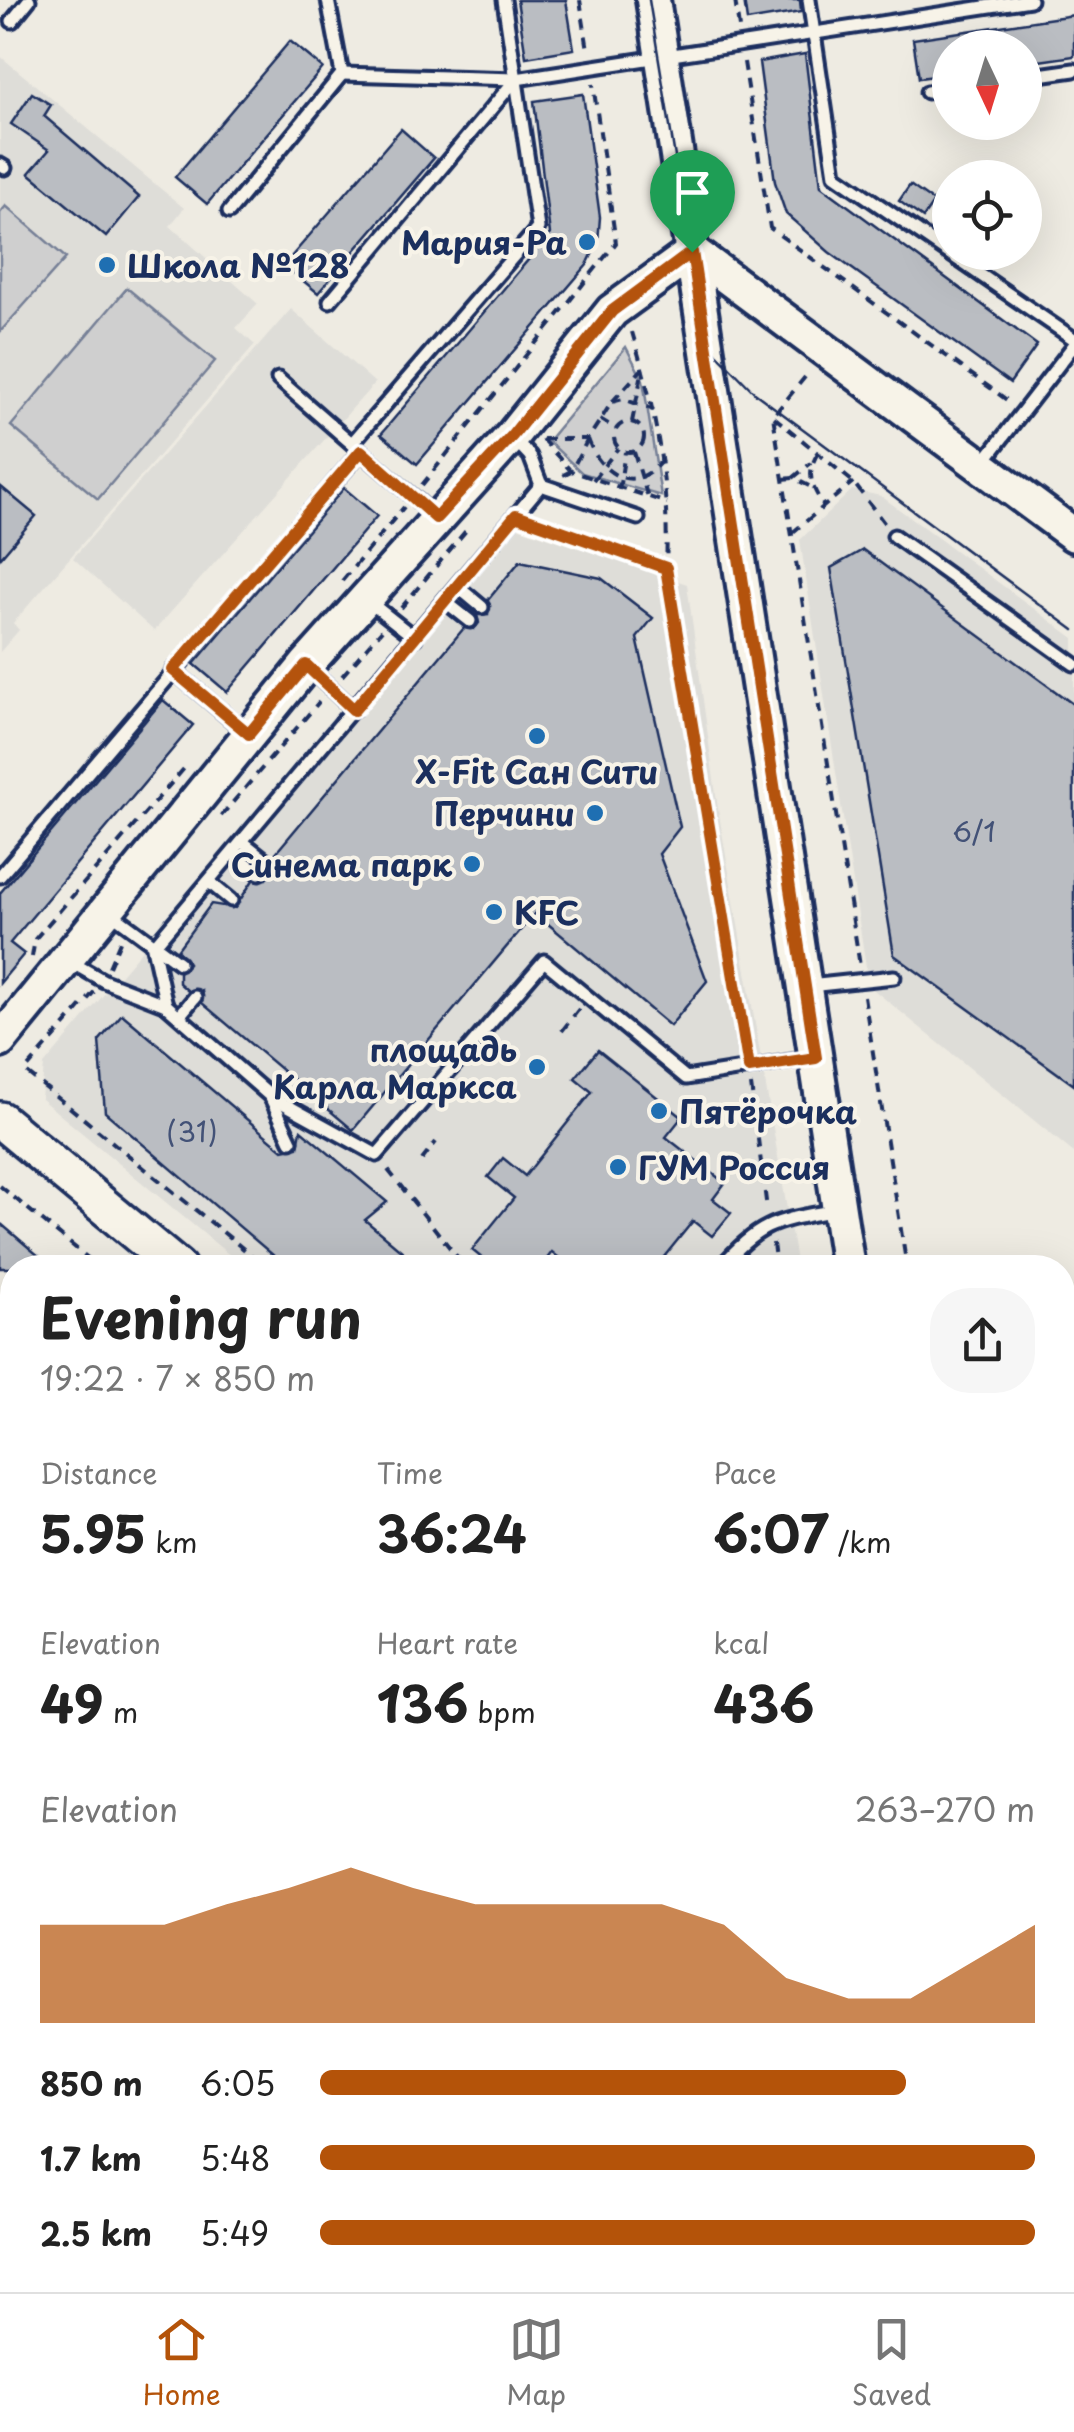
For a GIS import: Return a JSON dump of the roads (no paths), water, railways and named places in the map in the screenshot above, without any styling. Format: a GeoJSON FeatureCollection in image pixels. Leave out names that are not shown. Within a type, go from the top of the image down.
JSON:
{"type":"FeatureCollection","features":[{"type":"Feature","properties":{"kind":"main road"},"geometry":{"type":"LineString","coordinates":[[653,0],[846,1255]]}},
{"type":"Feature","properties":{"kind":"main road"},"geometry":{"type":"LineString","coordinates":[[0,1040],[306,665],[512,436],[612,311],[692,252]]}},
{"type":"Feature","properties":{"kind":"main road"},"geometry":{"type":"LineString","coordinates":[[692,252],[1074,535]]}},
{"type":"Feature","properties":{"kind":"main road"},"geometry":{"type":"LineString","coordinates":[[0,1120],[162,1255]]}},
{"type":"Feature","properties":{"kind":"lane"},"geometry":{"type":"LineString","coordinates":[[12,21],[29,0]]}},
{"type":"Feature","properties":{"kind":"lane"},"geometry":{"type":"LineString","coordinates":[[328,0],[342,74]]}},
{"type":"Feature","properties":{"kind":"lane"},"geometry":{"type":"LineString","coordinates":[[0,876],[538,228],[504,0]]}},
{"type":"Feature","properties":{"kind":"lane"},"geometry":{"type":"LineString","coordinates":[[809,0],[834,175],[1074,342],[981,466]]}},
{"type":"Feature","properties":{"kind":"lane"},"geometry":{"type":"LineString","coordinates":[[342,74],[516,78],[814,33],[974,4],[1030,0]]}},
{"type":"Feature","properties":{"kind":"lane"},"geometry":{"type":"LineString","coordinates":[[1042,75],[1074,70]]}},
{"type":"Feature","properties":{"kind":"lane"},"geometry":{"type":"LineString","coordinates":[[229,212],[342,74]]}},
{"type":"Feature","properties":{"kind":"lane"},"geometry":{"type":"LineString","coordinates":[[330,302],[516,78]]}},
{"type":"Feature","properties":{"kind":"lane"},"geometry":{"type":"LineString","coordinates":[[927,92],[932,91]]}},
{"type":"Feature","properties":{"kind":"lane"},"geometry":{"type":"LineString","coordinates":[[278,379],[436,518]]}},
{"type":"Feature","properties":{"kind":"lane"},"geometry":{"type":"LineString","coordinates":[[512,436],[530,456],[541,485]]}},
{"type":"Feature","properties":{"kind":"lane"},"geometry":{"type":"LineString","coordinates":[[153,947],[541,485]]}},
{"type":"Feature","properties":{"kind":"lane"},"geometry":{"type":"LineString","coordinates":[[541,485],[638,518]]}},
{"type":"Feature","properties":{"kind":"lane"},"geometry":{"type":"LineString","coordinates":[[894,536],[1074,664]]}},
{"type":"Feature","properties":{"kind":"lane"},"geometry":{"type":"LineString","coordinates":[[458,588],[482,607]]}},
{"type":"Feature","properties":{"kind":"lane"},"geometry":{"type":"LineString","coordinates":[[364,598],[415,638]]}},
{"type":"Feature","properties":{"kind":"lane"},"geometry":{"type":"LineString","coordinates":[[446,602],[470,621]]}},
{"type":"Feature","properties":{"kind":"lane"},"geometry":{"type":"LineString","coordinates":[[306,665],[354,710]]}},
{"type":"Feature","properties":{"kind":"lane"},"geometry":{"type":"LineString","coordinates":[[173,670],[249,734]]}},
{"type":"Feature","properties":{"kind":"lane"},"geometry":{"type":"LineString","coordinates":[[233,853],[264,868],[243,842]]}},
{"type":"Feature","properties":{"kind":"lane"},"geometry":{"type":"LineString","coordinates":[[209,882],[232,900]]}},
{"type":"Feature","properties":{"kind":"lane"},"geometry":{"type":"LineString","coordinates":[[107,909],[179,963]]}},
{"type":"Feature","properties":{"kind":"lane"},"geometry":{"type":"LineString","coordinates":[[153,947],[166,1005]]}},
{"type":"Feature","properties":{"kind":"lane"},"geometry":{"type":"LineString","coordinates":[[68,960],[104,981],[166,1005],[270,1096],[377,1155],[544,961],[686,1078],[816,1058]]}},
{"type":"Feature","properties":{"kind":"lane"},"geometry":{"type":"LineString","coordinates":[[805,987],[894,977]]}},
{"type":"Feature","properties":{"kind":"lane"},"geometry":{"type":"LineString","coordinates":[[180,1015],[195,996]]}},
{"type":"Feature","properties":{"kind":"lane"},"geometry":{"type":"LineString","coordinates":[[270,1096],[291,1141]]}},
{"type":"Feature","properties":{"kind":"lane"},"geometry":{"type":"LineString","coordinates":[[731,1255],[748,1235],[770,1224],[838,1210]]}},
{"type":"Feature","properties":{"kind":"tram line"},"geometry":{"type":"LineString","coordinates":[[649,0],[703,326],[715,352],[756,394],[1074,630]]}},
{"type":"Feature","properties":{"kind":"place","name":"Мария-Ра"},"geometry":{"type":"Point","coordinates":[587,242]}},
{"type":"Feature","properties":{"kind":"place","name":"Школа №128"},"geometry":{"type":"Point","coordinates":[107,265]}},
{"type":"Feature","properties":{"kind":"place","name":"X-Fit Сан Сити"},"geometry":{"type":"Point","coordinates":[537,736]}},
{"type":"Feature","properties":{"kind":"place","name":"Перчини"},"geometry":{"type":"Point","coordinates":[595,813]}},
{"type":"Feature","properties":{"kind":"place","name":"Синема парк"},"geometry":{"type":"Point","coordinates":[472,864]}},
{"type":"Feature","properties":{"kind":"place","name":"KFC"},"geometry":{"type":"Point","coordinates":[494,912]}},
{"type":"Feature","properties":{"kind":"place","name":"площадь Карла Маркса"},"geometry":{"type":"Point","coordinates":[537,1067]}},
{"type":"Feature","properties":{"kind":"place","name":"Пятёрочка"},"geometry":{"type":"Point","coordinates":[659,1111]}},
{"type":"Feature","properties":{"kind":"place","name":"ГУМ Россия"},"geometry":{"type":"Point","coordinates":[618,1167]}}]}
